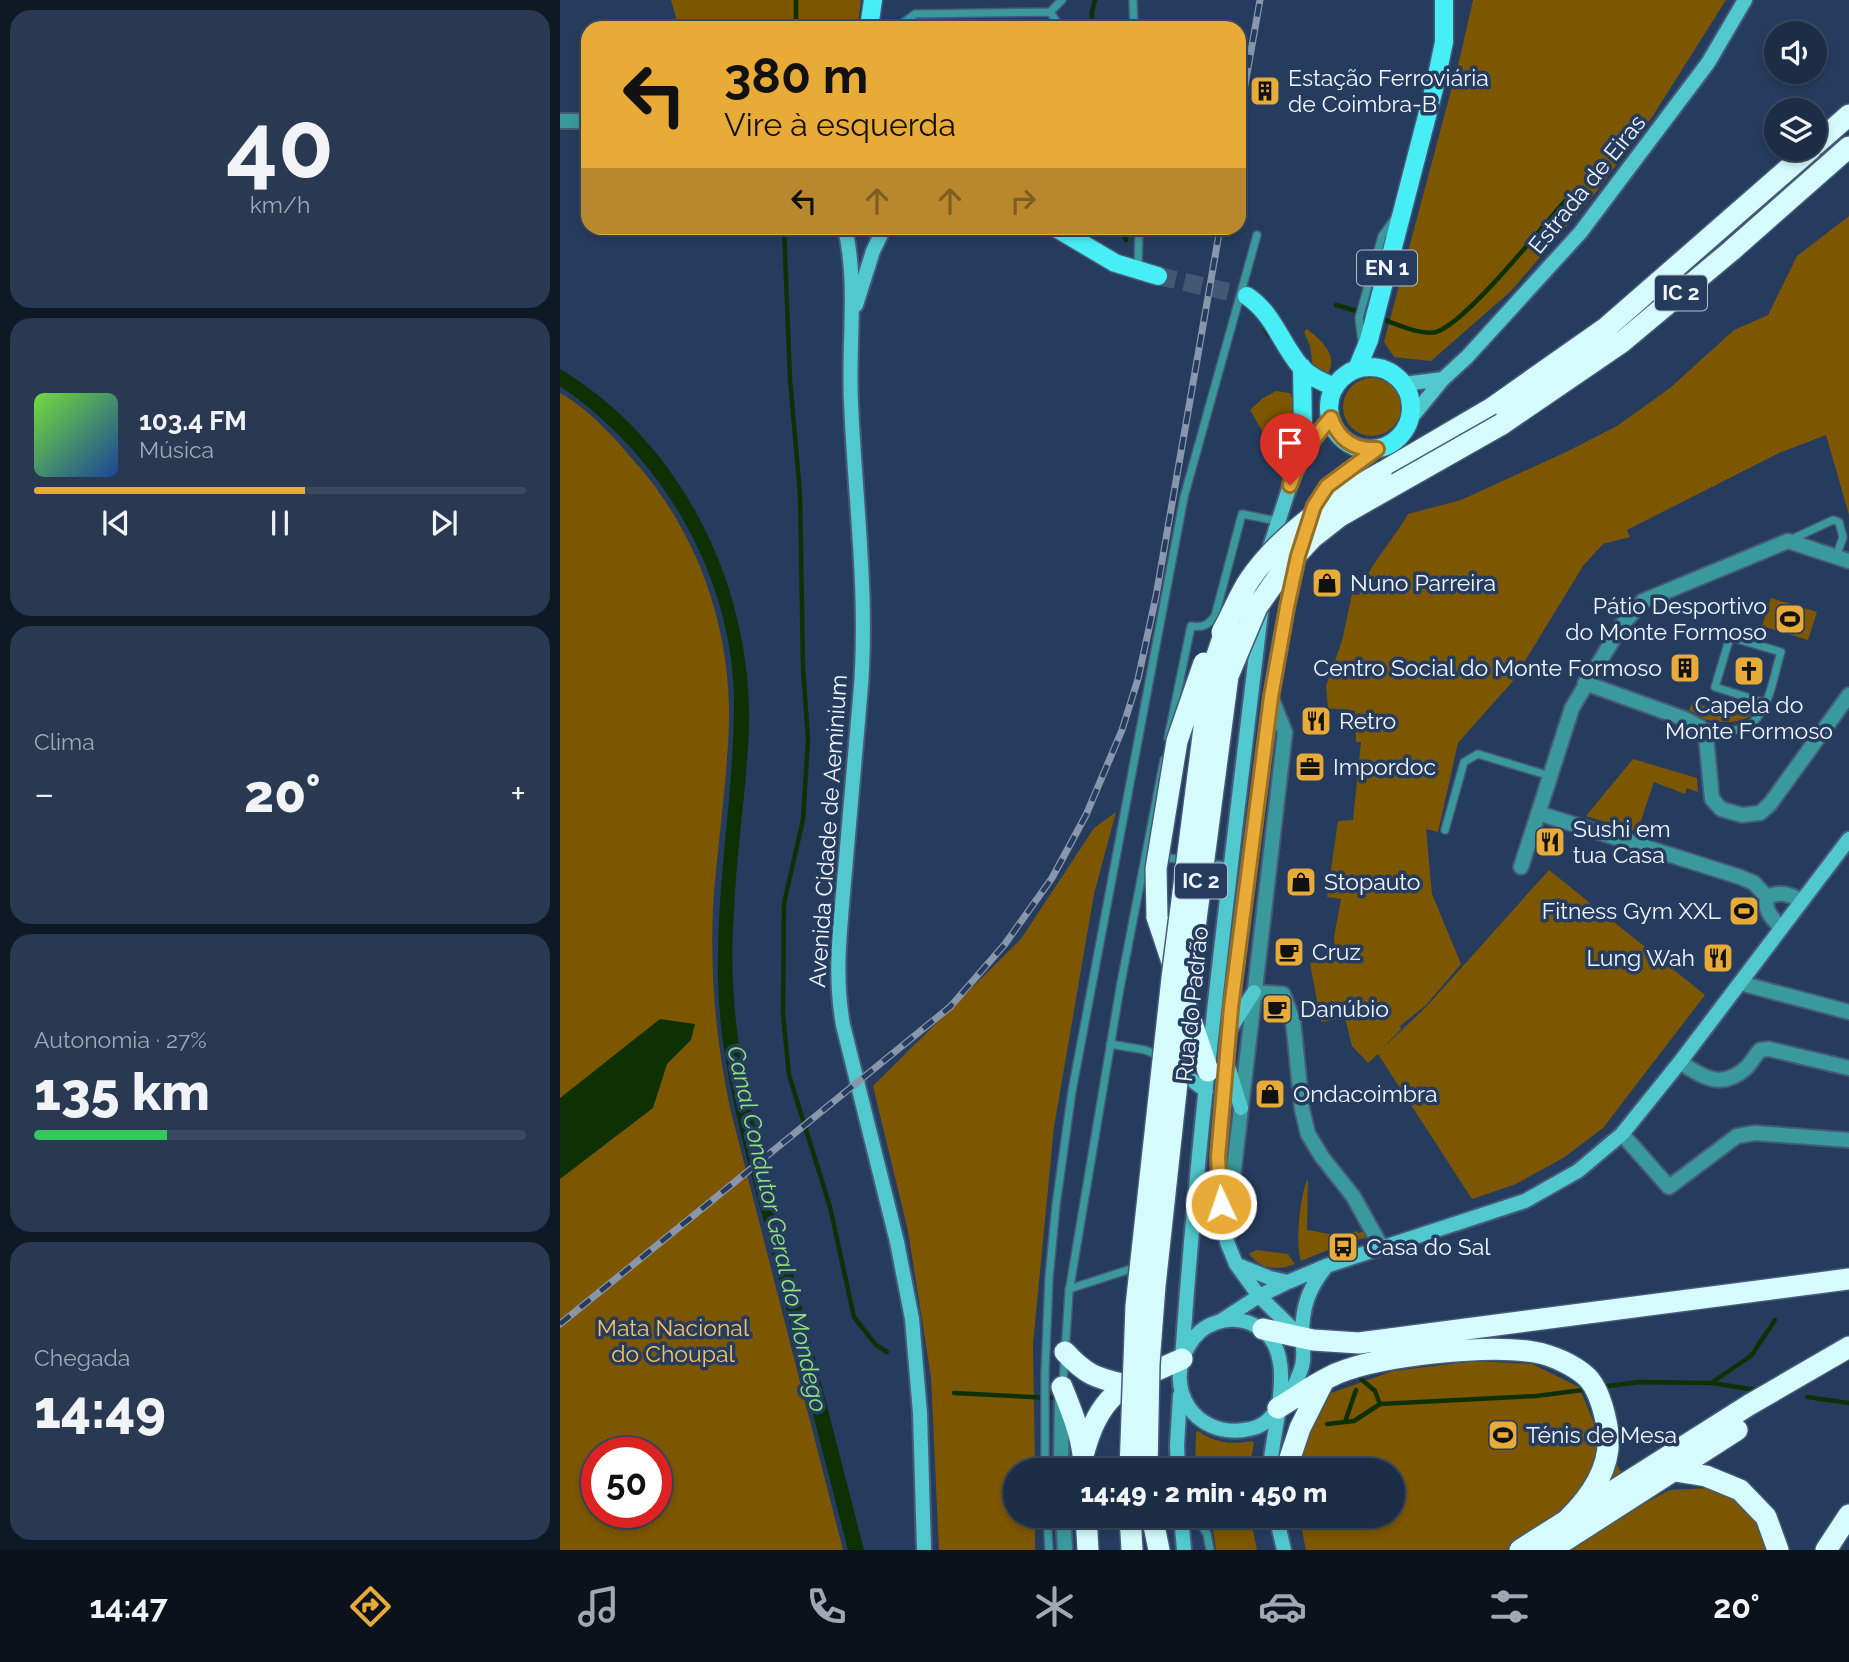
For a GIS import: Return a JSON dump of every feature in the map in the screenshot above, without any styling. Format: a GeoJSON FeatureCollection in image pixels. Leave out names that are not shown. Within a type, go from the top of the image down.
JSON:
{"type":"FeatureCollection","features":[{"type":"Feature","properties":{"kind":"highway"},"geometry":{"type":"LineString","coordinates":[[1827,134],[1849,115]]}},
{"type":"Feature","properties":{"kind":"highway","name":"IC 2"},"geometry":{"type":"LineString","coordinates":[[1147,1458],[1149,1363],[1155,1286],[1188,981],[1228,676],[1257,607],[1286,566],[1312,538],[1340,516],[1497,416],[1622,342],[1849,147]]}},
{"type":"Feature","properties":{"kind":"highway","name":"IC 2"},"geometry":{"type":"LineString","coordinates":[[1130,1458],[1136,1306],[1172,978],[1211,673],[1229,620],[1249,581],[1272,551],[1329,502],[1497,416],[1607,327],[1797,161]]}},
{"type":"Feature","properties":{"kind":"highway"},"geometry":{"type":"LineString","coordinates":[[1213,1075],[1157,917],[1156,869],[1177,741],[1201,668],[1229,620]]}},
{"type":"Feature","properties":{"kind":"highway"},"geometry":{"type":"LineString","coordinates":[[1263,1329],[1333,1343],[1359,1343],[1849,1279]]}},
{"type":"Feature","properties":{"kind":"highway"},"geometry":{"type":"LineString","coordinates":[[1520,1550],[1559,1535],[1651,1476],[1749,1405],[1849,1347]]}},
{"type":"Feature","properties":{"kind":"highway"},"geometry":{"type":"LineString","coordinates":[[1278,1408],[1340,1372],[1391,1360],[1475,1350],[1535,1353],[1567,1364],[1588,1378],[1602,1405],[1608,1426],[1607,1453],[1600,1479],[1586,1502],[1559,1535]]}},
{"type":"Feature","properties":{"kind":"highway"},"geometry":{"type":"LineString","coordinates":[[1065,1352],[1082,1370],[1096,1378],[1126,1385]]}},
{"type":"Feature","properties":{"kind":"highway"},"geometry":{"type":"LineString","coordinates":[[1085,1458],[1091,1426],[1105,1403],[1126,1385],[1182,1359]]}},
{"type":"Feature","properties":{"kind":"highway"},"geometry":{"type":"LineString","coordinates":[[1675,1471],[1754,1419],[1849,1364]]}},
{"type":"Feature","properties":{"kind":"highway"},"geometry":{"type":"LineString","coordinates":[[1290,1458],[1300,1428],[1324,1380]]}},
{"type":"Feature","properties":{"kind":"highway"},"geometry":{"type":"LineString","coordinates":[[1062,1387],[1083,1458]]}},
{"type":"Feature","properties":{"kind":"highway"},"geometry":{"type":"LineString","coordinates":[[1559,1535],[1651,1476],[1675,1471],[1706,1476],[1741,1490],[1766,1517],[1778,1550]]}},
{"type":"Feature","properties":{"kind":"highway"},"geometry":{"type":"LineString","coordinates":[[1826,1550],[1849,1515]]}},
{"type":"Feature","properties":{"kind":"highway"},"geometry":{"type":"LineString","coordinates":[[1087,1528],[1088,1550]]}},
{"type":"Feature","properties":{"kind":"highway"},"geometry":{"type":"LineString","coordinates":[[1131,1528],[1132,1550]]}},
{"type":"Feature","properties":{"kind":"highway"},"geometry":{"type":"LineString","coordinates":[[1150,1528],[1150,1550]]}},
{"type":"Feature","properties":{"kind":"highway"},"geometry":{"type":"LineString","coordinates":[[1153,1528],[1159,1550]]}},
{"type":"Feature","properties":{"kind":"main road","name":"EN 1"},"geometry":{"type":"LineString","coordinates":[[1357,369],[1403,206],[1444,42],[1444,0]]}},
{"type":"Feature","properties":{"kind":"main road"},"geometry":{"type":"LineString","coordinates":[[1067,235],[1098,254],[1138,271],[1158,276]]}},
{"type":"Feature","properties":{"kind":"main road"},"geometry":{"type":"LineString","coordinates":[[1247,296],[1265,310],[1302,375],[1330,414],[1335,430],[1353,446],[1377,449],[1399,439],[1411,418],[1409,394],[1404,384],[1395,376],[1378,368],[1357,369],[1341,378],[1335,387],[1330,414]]}},
{"type":"Feature","properties":{"kind":"main road"},"geometry":{"type":"LineString","coordinates":[[1366,337],[1378,368]]}},
{"type":"Feature","properties":{"kind":"main road"},"geometry":{"type":"LineString","coordinates":[[1302,375],[1335,387]]}},
{"type":"Feature","properties":{"kind":"main road"},"geometry":{"type":"LineString","coordinates":[[1296,467],[1303,432],[1302,375]]}},
{"type":"Feature","properties":{"kind":"street","name":"Estrada de Eiras"},"geometry":{"type":"LineString","coordinates":[[1411,418],[1443,379],[1476,348],[1588,223],[1707,64],[1745,0]]}},
{"type":"Feature","properties":{"kind":"street"},"geometry":{"type":"LineString","coordinates":[[560,121],[581,121]]}},
{"type":"Feature","properties":{"kind":"street","name":"Avenida Cidade de Aeminium"},"geometry":{"type":"LineString","coordinates":[[846,235],[853,317],[850,401],[864,633],[837,991],[910,1306],[917,1362],[924,1550]]}},
{"type":"Feature","properties":{"kind":"street","name":"Avenida Cidade de Aeminium"},"geometry":{"type":"LineString","coordinates":[[853,317],[873,251],[881,235]]}},
{"type":"Feature","properties":{"kind":"street"},"geometry":{"type":"LineString","coordinates":[[1404,384],[1443,379]]}},
{"type":"Feature","properties":{"kind":"street","name":"Rua do Padrão"},"geometry":{"type":"LineString","coordinates":[[1182,1359],[1213,1075],[1230,866],[1268,549],[1296,467],[1330,414]]}},
{"type":"Feature","properties":{"kind":"street","name":"Rua do Padrão"},"geometry":{"type":"LineString","coordinates":[[1302,1338],[1259,1296],[1236,1264],[1227,1242],[1221,1204],[1213,1075],[1229,1030],[1271,697],[1298,556],[1314,506],[1327,486],[1377,449]]}},
{"type":"Feature","properties":{"kind":"street"},"geometry":{"type":"LineString","coordinates":[[1521,867],[1572,708],[1621,626],[1643,601],[1787,541],[1843,559]]}},
{"type":"Feature","properties":{"kind":"street"},"geometry":{"type":"LineString","coordinates":[[1585,683],[1685,719],[1700,727],[1706,737],[1712,799],[1721,809],[1742,815],[1760,813],[1770,804],[1849,695]]}},
{"type":"Feature","properties":{"kind":"street"},"geometry":{"type":"LineString","coordinates":[[1221,1204],[1233,1177],[1285,732],[1271,697]]}},
{"type":"Feature","properties":{"kind":"street"},"geometry":{"type":"LineString","coordinates":[[1538,813],[1740,877],[1754,883],[1767,897]]}},
{"type":"Feature","properties":{"kind":"street"},"geometry":{"type":"LineString","coordinates":[[1178,1458],[1182,1359],[1200,1332],[1259,1296],[1288,1282],[1326,1266],[1525,1201],[1578,1171],[1622,1134],[1802,901],[1844,853],[1849,839]]}},
{"type":"Feature","properties":{"kind":"street"},"geometry":{"type":"LineString","coordinates":[[1767,897],[1777,893],[1790,894],[1802,901]]}},
{"type":"Feature","properties":{"kind":"street"},"geometry":{"type":"LineString","coordinates":[[1767,897],[1769,915],[1781,928]]}},
{"type":"Feature","properties":{"kind":"street"},"geometry":{"type":"LineString","coordinates":[[1740,983],[1849,1012]]}},
{"type":"Feature","properties":{"kind":"street"},"geometry":{"type":"LineString","coordinates":[[1229,1030],[1254,992]]}},
{"type":"Feature","properties":{"kind":"street"},"geometry":{"type":"LineString","coordinates":[[1254,992],[1283,994],[1293,1020],[1302,1109],[1308,1135],[1353,1196],[1382,1248]]}},
{"type":"Feature","properties":{"kind":"street"},"geometry":{"type":"LineString","coordinates":[[1680,1062],[1705,1079],[1722,1080],[1747,1067],[1760,1050],[1769,1049],[1849,1068]]}},
{"type":"Feature","properties":{"kind":"street"},"geometry":{"type":"LineString","coordinates":[[1175,1067],[1213,1075],[1241,1108]]}},
{"type":"Feature","properties":{"kind":"street"},"geometry":{"type":"LineString","coordinates":[[1622,1134],[1669,1186],[1737,1136],[1755,1133],[1849,1140]]}},
{"type":"Feature","properties":{"kind":"street"},"geometry":{"type":"LineString","coordinates":[[1236,1264],[1288,1282]]}},
{"type":"Feature","properties":{"kind":"street"},"geometry":{"type":"LineString","coordinates":[[1181,1391],[1188,1408],[1199,1418],[1222,1430],[1234,1432],[1265,1423],[1293,1388],[1301,1371],[1306,1297],[1326,1266]]}},
{"type":"Feature","properties":{"kind":"street"},"geometry":{"type":"LineString","coordinates":[[1222,1320],[1242,1321],[1263,1329],[1275,1347],[1282,1376],[1272,1458]]}},
{"type":"Feature","properties":{"kind":"street"},"geometry":{"type":"LineString","coordinates":[[1061,1458],[1062,1387]]}},
{"type":"Feature","properties":{"kind":"street"},"geometry":{"type":"LineString","coordinates":[[1064,1528],[1065,1550]]}},
{"type":"Feature","properties":{"kind":"street"},"geometry":{"type":"LineString","coordinates":[[1182,1528],[1184,1550]]}},
{"type":"Feature","properties":{"kind":"street"},"geometry":{"type":"LineString","coordinates":[[1279,1528],[1284,1550]]}},
{"type":"Feature","properties":{"kind":"lane"},"geometry":{"type":"LineString","coordinates":[[906,21],[915,14],[1050,12],[1062,0]]}},
{"type":"Feature","properties":{"kind":"lane"},"geometry":{"type":"LineString","coordinates":[[1133,0],[1134,21]]}},
{"type":"Feature","properties":{"kind":"lane"},"geometry":{"type":"LineString","coordinates":[[1050,12],[1056,21]]}},
{"type":"Feature","properties":{"kind":"lane"},"geometry":{"type":"LineString","coordinates":[[1045,1458],[1049,1278],[1072,1091],[1184,497],[1257,234]]}},
{"type":"Feature","properties":{"kind":"lane"},"geometry":{"type":"LineString","coordinates":[[1138,271],[1139,235]]}},
{"type":"Feature","properties":{"kind":"lane"},"geometry":{"type":"LineString","coordinates":[[1167,742],[1191,626],[1199,628],[1209,624],[1215,616],[1242,514],[1277,521]]}},
{"type":"Feature","properties":{"kind":"lane"},"geometry":{"type":"LineString","coordinates":[[1787,541],[1833,520],[1839,522],[1843,537],[1843,559]]}},
{"type":"Feature","properties":{"kind":"lane"},"geometry":{"type":"LineString","coordinates":[[1700,727],[1735,730],[1754,724],[1762,714],[1780,652],[1730,637],[1715,687],[1765,703]]}},
{"type":"Feature","properties":{"kind":"lane"},"geometry":{"type":"LineString","coordinates":[[1446,830],[1464,762],[1478,754],[1550,777]]}},
{"type":"Feature","properties":{"kind":"lane"},"geometry":{"type":"LineString","coordinates":[[1062,1387],[1069,1289],[1110,1044],[1164,756]]}},
{"type":"Feature","properties":{"kind":"lane"},"geometry":{"type":"LineString","coordinates":[[1145,855],[1230,866]]}},
{"type":"Feature","properties":{"kind":"lane"},"geometry":{"type":"LineString","coordinates":[[1069,1289],[1125,1272],[1154,1256],[1175,1067],[1159,1055],[1146,1050],[1110,1044]]}},
{"type":"Feature","properties":{"kind":"lane"},"geometry":{"type":"LineString","coordinates":[[1048,1528],[1049,1550]]}},
{"type":"Feature","properties":{"kind":"lane"},"geometry":{"type":"LineString","coordinates":[[1203,1528],[1210,1550]]}},
{"type":"Feature","properties":{"kind":"lane"},"geometry":{"type":"LineString","coordinates":[[1535,1550],[1559,1535]]}},
{"type":"Feature","properties":{"kind":"green space"},"geometry":{"type":"Polygon","coordinates":[[[671,0],[861,0],[858,21],[677,21],[671,0]]]}},
{"type":"Feature","properties":{"kind":"green space"},"geometry":{"type":"Polygon","coordinates":[[[1473,0],[1726,0],[1652,117],[1597,191],[1511,291],[1431,361],[1394,357],[1384,342],[1473,0]]]}},
{"type":"Feature","properties":{"kind":"green space"},"geometry":{"type":"Polygon","coordinates":[[[1849,216],[1849,515],[1826,435],[1779,453],[1627,530],[1630,537],[1603,544],[1583,566],[1512,682],[1458,743],[1438,832],[1426,829],[1432,894],[1461,964],[1426,1005],[1400,1026],[1401,1029],[1381,1050],[1427,1006],[1549,870],[1705,995],[1603,1128],[1563,1158],[1516,1184],[1472,1199],[1378,1054],[1368,1063],[1352,1046],[1345,1018],[1321,1022],[1310,963],[1336,961],[1334,937],[1341,899],[1327,897],[1338,821],[1353,820],[1361,742],[1356,742],[1355,711],[1328,708],[1326,686],[1342,641],[1352,594],[1359,595],[1375,563],[1408,514],[1461,500],[1617,426],[1670,388],[1734,330],[1768,315],[1797,256],[1849,216]]]}},
{"type":"Feature","properties":{"kind":"green space"},"geometry":{"type":"Polygon","coordinates":[[[1307,329],[1330,354],[1331,366],[1328,373],[1322,374],[1313,367],[1310,346],[1304,332],[1307,329]]]}},
{"type":"Feature","properties":{"kind":"green space"},"geometry":{"type":"Polygon","coordinates":[[[1366,378],[1378,378],[1393,386],[1401,401],[1401,413],[1393,428],[1378,436],[1366,436],[1351,428],[1343,413],[1343,401],[1351,386],[1366,378]]]}},
{"type":"Feature","properties":{"kind":"green space"},"geometry":{"type":"Polygon","coordinates":[[[1276,391],[1290,393],[1297,403],[1298,432],[1285,471],[1250,410],[1276,391]]]}},
{"type":"Feature","properties":{"kind":"green space","name":"Mata Nacional do Choupal"},"geometry":{"type":"Polygon","coordinates":[[[560,393],[603,427],[662,496],[695,556],[718,621],[728,689],[729,723],[712,933],[713,983],[721,1058],[730,1108],[843,1550],[560,1550],[560,393]]]}},
{"type":"Feature","properties":{"kind":"green space","name":"Pátio Desportivo do Monte Formoso"},"geometry":{"type":"Polygon","coordinates":[[[1771,598],[1817,612],[1808,640],[1762,626],[1771,598]]]}},
{"type":"Feature","properties":{"kind":"green space"},"geometry":{"type":"Polygon","coordinates":[[[1693,702],[1732,715],[1755,711],[1740,721],[1718,722],[1705,719],[1689,710],[1693,702]]]}},
{"type":"Feature","properties":{"kind":"green space"},"geometry":{"type":"Polygon","coordinates":[[[1633,759],[1697,778],[1698,792],[1687,788],[1685,794],[1654,782],[1637,832],[1586,816],[1633,759]]]}},
{"type":"Feature","properties":{"kind":"green space"},"geometry":{"type":"Polygon","coordinates":[[[1116,812],[1094,894],[1054,1127],[1033,1344],[1035,1458],[1003,1458],[1003,1528],[1035,1528],[1035,1550],[939,1550],[931,1377],[908,1231],[873,1086],[1021,939],[1094,828],[1116,812]]]}},
{"type":"Feature","properties":{"kind":"green space"},"geometry":{"type":"Polygon","coordinates":[[[1308,1179],[1307,1230],[1342,1236],[1370,1230],[1372,1236],[1348,1242],[1301,1261],[1298,1244],[1299,1220],[1308,1179]]]}},
{"type":"Feature","properties":{"kind":"green space"},"geometry":{"type":"Polygon","coordinates":[[[1256,1250],[1288,1254],[1295,1264],[1282,1268],[1264,1266],[1249,1254],[1256,1250]]]}},
{"type":"Feature","properties":{"kind":"green space"},"geometry":{"type":"Polygon","coordinates":[[[1475,1361],[1532,1364],[1579,1387],[1599,1435],[1641,1505],[1670,1490],[1710,1488],[1740,1500],[1761,1527],[1767,1550],[1306,1550],[1301,1528],[1405,1528],[1405,1458],[1301,1458],[1303,1447],[1331,1393],[1393,1371],[1475,1361]]]}},
{"type":"Feature","properties":{"kind":"green space"},"geometry":{"type":"Polygon","coordinates":[[[1196,1432],[1224,1442],[1252,1441],[1251,1458],[1195,1458],[1196,1432]]]}},
{"type":"Feature","properties":{"kind":"green space"},"geometry":{"type":"Polygon","coordinates":[[[1252,1528],[1257,1550],[1216,1550],[1213,1529],[1252,1528]]]}},
{"type":"Feature","properties":{"kind":"water","name":"Canal Condutor Geral do Mondego"},"geometry":{"type":"Polygon","coordinates":[[[560,369],[602,398],[638,432],[670,471],[697,514],[718,559],[734,607],[745,656],[749,706],[733,928],[734,994],[741,1059],[749,1102],[864,1550],[848,1550],[745,1152],[725,1055],[718,968],[719,924],[734,707],[731,660],[722,613],[707,568],[661,485],[631,448],[597,415],[560,386],[560,369]]]}},
{"type":"Feature","properties":{"kind":"water"},"geometry":{"type":"Polygon","coordinates":[[[660,1019],[695,1024],[691,1040],[667,1064],[653,1108],[560,1179],[560,1098],[660,1019]]]}},
{"type":"Feature","properties":{"kind":"waterway"},"geometry":{"type":"LineString","coordinates":[[796,0],[796,21]]}},
{"type":"Feature","properties":{"kind":"waterway"},"geometry":{"type":"LineString","coordinates":[[1092,21],[1095,0]]}},
{"type":"Feature","properties":{"kind":"waterway"},"geometry":{"type":"LineString","coordinates":[[1379,318],[1430,333],[1449,325],[1484,294],[1565,201]]}},
{"type":"Feature","properties":{"kind":"waterway"},"geometry":{"type":"LineString","coordinates":[[784,235],[790,379],[800,494],[803,667],[808,740],[803,820],[784,903],[783,1015],[789,1075],[830,1207],[854,1317],[876,1345],[887,1352]]}},
{"type":"Feature","properties":{"kind":"waterway"},"geometry":{"type":"LineString","coordinates":[[1124,235],[1126,240]]}},
{"type":"Feature","properties":{"kind":"waterway"},"geometry":{"type":"LineString","coordinates":[[1336,305],[1371,315]]}},
{"type":"Feature","properties":{"kind":"waterway"},"geometry":{"type":"LineString","coordinates":[[1265,329],[1269,336],[1271,335]]}},
{"type":"Feature","properties":{"kind":"waterway"},"geometry":{"type":"LineString","coordinates":[[1601,1387],[1639,1382],[1711,1383],[1751,1356],[1775,1320]]}},
{"type":"Feature","properties":{"kind":"waterway"},"geometry":{"type":"LineString","coordinates":[[1327,1424],[1354,1421],[1380,1404],[1375,1391],[1361,1379]]}},
{"type":"Feature","properties":{"kind":"waterway"},"geometry":{"type":"LineString","coordinates":[[1712,1383],[1756,1390]]}},
{"type":"Feature","properties":{"kind":"waterway"},"geometry":{"type":"LineString","coordinates":[[1345,1422],[1356,1390]]}},
{"type":"Feature","properties":{"kind":"waterway"},"geometry":{"type":"LineString","coordinates":[[1380,1404],[1536,1396],[1583,1390]]}},
{"type":"Feature","properties":{"kind":"waterway"},"geometry":{"type":"LineString","coordinates":[[954,1393],[1051,1398]]}},
{"type":"Feature","properties":{"kind":"waterway"},"geometry":{"type":"LineString","coordinates":[[1807,1397],[1849,1403]]}},
{"type":"Feature","properties":{"kind":"tunnel"},"geometry":{"type":"LineString","coordinates":[[1158,276],[1247,296]]}},
{"type":"Feature","properties":{"kind":"railway"},"geometry":{"type":"LineString","coordinates":[[1246,79],[1260,0]]}},
{"type":"Feature","properties":{"kind":"railway"},"geometry":{"type":"LineString","coordinates":[[560,1324],[950,1007],[1005,944],[1052,878],[1086,815],[1122,730],[1138,679],[1156,596],[1219,235]]}},
{"type":"Feature","properties":{"kind":"place","name":"Estação Ferroviária de Coimbra-B"},"geometry":{"type":"Point","coordinates":[1265,91]}},
{"type":"Feature","properties":{"kind":"place","name":"Nuno Parreira"},"geometry":{"type":"Point","coordinates":[1327,583]}},
{"type":"Feature","properties":{"kind":"place","name":"Pátio Desportivo do Monte Formoso"},"geometry":{"type":"Point","coordinates":[1790,619]}},
{"type":"Feature","properties":{"kind":"place","name":"Centro Social do Monte Formoso"},"geometry":{"type":"Point","coordinates":[1685,668]}},
{"type":"Feature","properties":{"kind":"place","name":"Capela do Monte Formoso"},"geometry":{"type":"Point","coordinates":[1749,671]}},
{"type":"Feature","properties":{"kind":"place","name":"Retro"},"geometry":{"type":"Point","coordinates":[1316,721]}},
{"type":"Feature","properties":{"kind":"place","name":"Impordoc"},"geometry":{"type":"Point","coordinates":[1310,767]}},
{"type":"Feature","properties":{"kind":"place","name":"Sushi em tua Casa"},"geometry":{"type":"Point","coordinates":[1550,842]}},
{"type":"Feature","properties":{"kind":"place","name":"Stopauto"},"geometry":{"type":"Point","coordinates":[1301,882]}},
{"type":"Feature","properties":{"kind":"place","name":"Fitness Gym XXL"},"geometry":{"type":"Point","coordinates":[1744,911]}},
{"type":"Feature","properties":{"kind":"place","name":"Cruz"},"geometry":{"type":"Point","coordinates":[1289,952]}},
{"type":"Feature","properties":{"kind":"place","name":"Lung Wah"},"geometry":{"type":"Point","coordinates":[1718,958]}},
{"type":"Feature","properties":{"kind":"place","name":"Danúbio"},"geometry":{"type":"Point","coordinates":[1277,1009]}},
{"type":"Feature","properties":{"kind":"place","name":"Ondacoimbra"},"geometry":{"type":"Point","coordinates":[1270,1094]}},
{"type":"Feature","properties":{"kind":"place","name":"Casa do Sal"},"geometry":{"type":"Point","coordinates":[1343,1247]}},
{"type":"Feature","properties":{"kind":"place","name":"Ténis de Mesa"},"geometry":{"type":"Point","coordinates":[1503,1435]}},
{"type":"Feature","properties":{"kind":"route"},"geometry":{"type":"LineString","coordinates":[[1221,1204],[1218,1157],[1231,1008],[1271,697],[1287,607],[1298,556],[1314,506],[1327,486],[1377,449],[1353,446],[1335,430],[1331,418],[1316,435],[1296,467],[1290,485]]}}]}
